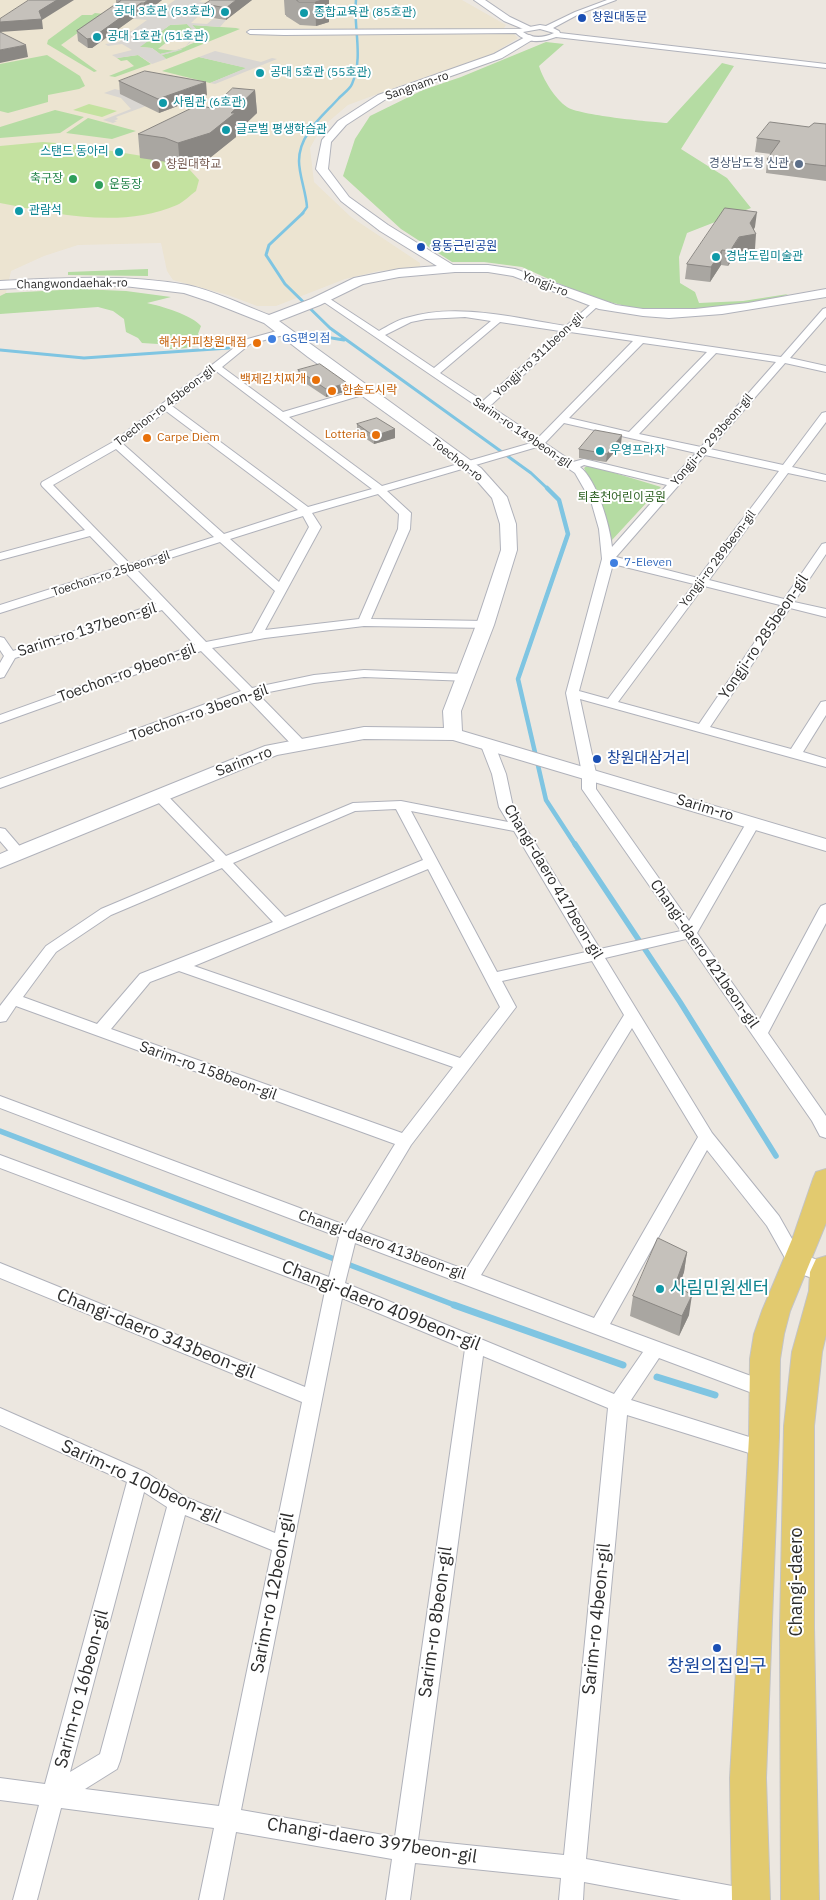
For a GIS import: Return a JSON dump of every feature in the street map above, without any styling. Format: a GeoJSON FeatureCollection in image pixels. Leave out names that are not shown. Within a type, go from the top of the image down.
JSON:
{"type":"FeatureCollection","features":[{"type":"Feature","properties":{"kind":"main road"},"geometry":{"type":"LineString","coordinates":[[751,1900],[748,1778],[764,1394],[769,1335],[788,1277],[801,1252],[826,1179]]}},
{"type":"Feature","properties":{"kind":"main road","name":"Changi-daero"},"geometry":{"type":"LineString","coordinates":[[800,1900],[797,1627],[798,1443],[807,1352],[823,1291],[825,1271]]}},
{"type":"Feature","properties":{"kind":"street"},"geometry":{"type":"LineString","coordinates":[[478,0],[526,32],[547,28],[577,13],[613,0]]}},
{"type":"Feature","properties":{"kind":"street"},"geometry":{"type":"LineString","coordinates":[[547,28],[557,32],[556,35]]}},
{"type":"Feature","properties":{"kind":"street"},"geometry":{"type":"LineString","coordinates":[[250,32],[337,34],[476,29],[526,32],[545,38],[556,35],[826,66]]}},
{"type":"Feature","properties":{"kind":"street","name":"Sangnam-ro"},"geometry":{"type":"LineString","coordinates":[[451,269],[384,228],[345,200],[322,168],[326,142],[342,123],[382,97],[498,56],[526,32]]}},
{"type":"Feature","properties":{"kind":"street","name":"Yongji-ro"},"geometry":{"type":"LineString","coordinates":[[269,320],[358,282],[386,276],[451,269],[499,269],[520,273],[596,303],[641,312],[671,314],[702,313],[826,293]]}},
{"type":"Feature","properties":{"kind":"street","name":"Changwondaehak-ro"},"geometry":{"type":"LineString","coordinates":[[0,285],[73,281],[124,282],[186,290],[216,299],[269,320],[284,332]]}},
{"type":"Feature","properties":{"kind":"street","name":"Sarim-ro 149beon-gil"},"geometry":{"type":"LineString","coordinates":[[322,299],[434,373],[534,445],[571,466],[578,472],[596,501],[605,529],[608,559],[572,692],[587,772]]}},
{"type":"Feature","properties":{"kind":"street","name":"Yongji-ro 311beon-gil"},"geometry":{"type":"LineString","coordinates":[[483,407],[596,303]]}},
{"type":"Feature","properties":{"kind":"street","name":"Yongji-ro 293beon-gil"},"geometry":{"type":"LineString","coordinates":[[608,559],[826,311]]}},
{"type":"Feature","properties":{"kind":"street"},"geometry":{"type":"LineString","coordinates":[[378,335],[408,320],[426,316],[465,314],[783,360],[826,369]]}},
{"type":"Feature","properties":{"kind":"street"},"geometry":{"type":"LineString","coordinates":[[434,373],[498,319]]}},
{"type":"Feature","properties":{"kind":"street","name":"Toechon-ro 45beon-gil"},"geometry":{"type":"LineString","coordinates":[[46,484],[117,444],[247,342],[284,332]]}},
{"type":"Feature","properties":{"kind":"street","name":"Toechon-ro"},"geometry":{"type":"LineString","coordinates":[[284,332],[469,463],[499,497],[508,524],[509,550],[485,625],[452,711],[453,734]]}},
{"type":"Feature","properties":{"kind":"street"},"geometry":{"type":"LineString","coordinates":[[534,445],[562,420],[641,340]]}},
{"type":"Feature","properties":{"kind":"street"},"geometry":{"type":"LineString","coordinates":[[632,435],[714,350]]}},
{"type":"Feature","properties":{"kind":"street"},"geometry":{"type":"LineString","coordinates":[[216,367],[379,489],[404,512],[404,529],[364,622]]}},
{"type":"Feature","properties":{"kind":"street"},"geometry":{"type":"LineString","coordinates":[[281,416],[365,391]]}},
{"type":"Feature","properties":{"kind":"street"},"geometry":{"type":"LineString","coordinates":[[166,406],[306,511],[315,527],[256,636]]}},
{"type":"Feature","properties":{"kind":"street","name":"Yongji-ro 289beon-gil"},"geometry":{"type":"LineString","coordinates":[[611,703],[826,415]]}},
{"type":"Feature","properties":{"kind":"street"},"geometry":{"type":"LineString","coordinates":[[562,420],[826,478]]}},
{"type":"Feature","properties":{"kind":"street"},"geometry":{"type":"LineString","coordinates":[[117,444],[281,590]]}},
{"type":"Feature","properties":{"kind":"street","name":"Toechon-ro 25beon-gil"},"geometry":{"type":"LineString","coordinates":[[0,610],[306,511],[534,445]]}},
{"type":"Feature","properties":{"kind":"street"},"geometry":{"type":"LineString","coordinates":[[571,466],[584,462],[674,484]]}},
{"type":"Feature","properties":{"kind":"street","name":"Sarim-ro 137beon-gil"},"geometry":{"type":"LineString","coordinates":[[46,484],[299,744]]}},
{"type":"Feature","properties":{"kind":"street"},"geometry":{"type":"LineString","coordinates":[[0,557],[92,532]]}},
{"type":"Feature","properties":{"kind":"street","name":"Yongji-ro 285beon-gil"},"geometry":{"type":"LineString","coordinates":[[702,729],[826,546]]}},
{"type":"Feature","properties":{"kind":"street"},"geometry":{"type":"LineString","coordinates":[[608,559],[826,613]]}},
{"type":"Feature","properties":{"kind":"street","name":"Sarim-ro 137beon-gil"},"geometry":{"type":"LineString","coordinates":[[10,656],[164,605]]}},
{"type":"Feature","properties":{"kind":"street","name":"Toechon-ro 9beon-gil"},"geometry":{"type":"LineString","coordinates":[[0,719],[203,646],[256,636],[364,622],[485,625]]}},
{"type":"Feature","properties":{"kind":"street"},"geometry":{"type":"LineString","coordinates":[[0,642],[10,656],[0,674]]}},
{"type":"Feature","properties":{"kind":"street","name":"Toechon-ro 3beon-gil"},"geometry":{"type":"LineString","coordinates":[[0,784],[248,693],[307,680],[380,673],[465,678]]}},
{"type":"Feature","properties":{"kind":"street"},"geometry":{"type":"LineString","coordinates":[[572,692],[826,763]]}},
{"type":"Feature","properties":{"kind":"street"},"geometry":{"type":"LineString","coordinates":[[795,754],[826,705]]}},
{"type":"Feature","properties":{"kind":"street","name":"Sarim-ro"},"geometry":{"type":"LineString","coordinates":[[0,862],[272,750],[364,733],[453,734],[587,772],[826,845]]}},
{"type":"Feature","properties":{"kind":"street","name":"Changi-daero 417beon-gil"},"geometry":{"type":"LineString","coordinates":[[495,745],[506,806],[519,828],[599,955],[706,1137],[801,1252]]}},
{"type":"Feature","properties":{"kind":"street","name":"Changi-daero 421beon-gil"},"geometry":{"type":"LineString","coordinates":[[587,772],[589,789],[819,1118],[826,1132]]}},
{"type":"Feature","properties":{"kind":"street"},"geometry":{"type":"LineString","coordinates":[[159,796],[283,923]]}},
{"type":"Feature","properties":{"kind":"street"},"geometry":{"type":"LineString","coordinates":[[348,1238],[405,1141],[508,1007],[401,805]]}},
{"type":"Feature","properties":{"kind":"street"},"geometry":{"type":"LineString","coordinates":[[0,1017],[51,949],[106,912],[352,807],[401,805],[519,828]]}},
{"type":"Feature","properties":{"kind":"street"},"geometry":{"type":"LineString","coordinates":[[492,978],[689,934],[753,823]]}},
{"type":"Feature","properties":{"kind":"street"},"geometry":{"type":"LineString","coordinates":[[0,832],[18,853]]}},
{"type":"Feature","properties":{"kind":"street"},"geometry":{"type":"LineString","coordinates":[[99,1032],[145,978],[179,966],[431,862]]}},
{"type":"Feature","properties":{"kind":"street"},"geometry":{"type":"LineString","coordinates":[[760,1034],[826,909]]}},
{"type":"Feature","properties":{"kind":"street"},"geometry":{"type":"LineString","coordinates":[[179,966],[464,1065]]}},
{"type":"Feature","properties":{"kind":"street","name":"Sarim-ro 158beon-gil"},"geometry":{"type":"LineString","coordinates":[[12,999],[405,1141]]}},
{"type":"Feature","properties":{"kind":"street"},"geometry":{"type":"LineString","coordinates":[[470,1278],[632,1014]]}},
{"type":"Feature","properties":{"kind":"street","name":"Changi-daero 413beon-gil"},"geometry":{"type":"LineString","coordinates":[[0,1102],[348,1238],[470,1278],[599,1326],[764,1394]]}},
{"type":"Feature","properties":{"kind":"street"},"geometry":{"type":"LineString","coordinates":[[599,1326],[706,1137]]}},
{"type":"Feature","properties":{"kind":"street","name":"Changi-daero 409beon-gil"},"geometry":{"type":"LineString","coordinates":[[0,1161],[337,1281],[475,1344],[618,1404],[763,1443]]}},
{"type":"Feature","properties":{"kind":"street","name":"Sarim-ro 12beon-gil"},"geometry":{"type":"LineString","coordinates":[[211,1900],[312,1398],[348,1238]]}},
{"type":"Feature","properties":{"kind":"street"},"geometry":{"type":"LineString","coordinates":[[801,1252],[825,1271]]}},
{"type":"Feature","properties":{"kind":"street","name":"Changi-daero 343beon-gil"},"geometry":{"type":"LineString","coordinates":[[0,1270],[312,1398]]}},
{"type":"Feature","properties":{"kind":"street","name":"Sarim-ro 8beon-gil"},"geometry":{"type":"LineString","coordinates":[[398,1900],[475,1344]]}},
{"type":"Feature","properties":{"kind":"street","name":"Sarim-ro 4beon-gil"},"geometry":{"type":"LineString","coordinates":[[571,1900],[618,1404],[654,1350]]}},
{"type":"Feature","properties":{"kind":"street","name":"Sarim-ro 100beon-gil"},"geometry":{"type":"LineString","coordinates":[[0,1416],[138,1478],[178,1503],[283,1545]]}},
{"type":"Feature","properties":{"kind":"street","name":"Sarim-ro 16beon-gil"},"geometry":{"type":"LineString","coordinates":[[25,1900],[138,1478]]}},
{"type":"Feature","properties":{"kind":"street"},"geometry":{"type":"LineString","coordinates":[[53,1796],[109,1761],[178,1503]]}},
{"type":"Feature","properties":{"kind":"street","name":"Changi-daero 397beon-gil"},"geometry":{"type":"LineString","coordinates":[[0,1789],[228,1819],[405,1850],[573,1868],[742,1900]]}},
{"type":"Feature","properties":{"kind":"shaded area","name":"창원대학교"},"geometry":{"type":"Polygon","coordinates":[[[0,0],[462,0],[506,25],[504,32],[513,33],[518,38],[489,56],[348,105],[321,128],[310,148],[314,182],[351,217],[420,263],[420,267],[379,271],[345,279],[276,306],[257,306],[228,295],[173,280],[167,271],[161,243],[78,245],[44,256],[11,271],[6,293],[0,296],[0,0]]]}},
{"type":"Feature","properties":{"kind":"shaded area"},"geometry":{"type":"Polygon","coordinates":[[[175,0],[202,0],[199,2],[209,3],[209,6],[191,23],[207,24],[213,19],[226,20],[220,27],[192,25],[203,36],[208,37],[192,41],[185,46],[190,41],[199,37],[187,24],[170,25],[140,47],[152,48],[160,54],[183,48],[162,55],[166,59],[152,64],[138,55],[117,58],[112,55],[132,50],[122,44],[108,46],[105,44],[119,42],[129,34],[115,32],[119,30],[132,31],[147,20],[125,18],[128,15],[140,16],[148,10],[164,8],[175,0]]]}},
{"type":"Feature","properties":{"kind":"shaded area"},"geometry":{"type":"Polygon","coordinates":[[[215,51],[261,62],[272,58],[277,59],[215,84],[210,83],[246,68],[199,57],[215,51]]]}},
{"type":"Feature","properties":{"kind":"shaded area"},"geometry":{"type":"Polygon","coordinates":[[[115,89],[146,97],[146,106],[116,117],[118,119],[114,121],[117,121],[113,123],[103,120],[131,109],[121,98],[104,93],[115,89]]]}},
{"type":"Feature","properties":{"kind":"green space"},"geometry":{"type":"Polygon","coordinates":[[[95,13],[104,14],[61,45],[97,71],[94,72],[47,44],[48,40],[82,15],[92,15],[95,13]]]}},
{"type":"Feature","properties":{"kind":"green space"},"geometry":{"type":"Polygon","coordinates":[[[187,24],[196,32],[198,38],[191,40],[172,38],[158,49],[177,51],[160,54],[152,48],[139,47],[170,25],[187,24]]]}},
{"type":"Feature","properties":{"kind":"green space"},"geometry":{"type":"Polygon","coordinates":[[[192,25],[240,29],[166,59],[161,55],[174,52],[208,38],[203,36],[192,25]]]}},
{"type":"Feature","properties":{"kind":"green space"},"geometry":{"type":"Polygon","coordinates":[[[546,42],[564,44],[539,66],[546,83],[558,99],[574,110],[615,118],[667,123],[722,63],[734,66],[681,149],[727,178],[751,208],[687,233],[679,257],[680,283],[695,292],[699,303],[743,301],[788,294],[780,298],[683,312],[642,310],[589,297],[522,267],[484,262],[452,262],[401,229],[343,176],[355,139],[370,116],[423,90],[461,77],[546,42]]]}},
{"type":"Feature","properties":{"kind":"green space"},"geometry":{"type":"Polygon","coordinates":[[[47,55],[80,76],[85,86],[48,95],[48,102],[8,113],[0,111],[0,64],[47,55]]]}},
{"type":"Feature","properties":{"kind":"green space"},"geometry":{"type":"Polygon","coordinates":[[[138,55],[151,64],[115,77],[109,76],[134,66],[127,60],[121,61],[117,58],[138,55]]]}},
{"type":"Feature","properties":{"kind":"green space"},"geometry":{"type":"Polygon","coordinates":[[[199,57],[247,68],[210,83],[162,71],[199,57]]]}},
{"type":"Feature","properties":{"kind":"green space"},"geometry":{"type":"Polygon","coordinates":[[[89,104],[117,111],[102,117],[73,110],[89,104]]]}},
{"type":"Feature","properties":{"kind":"green space"},"geometry":{"type":"Polygon","coordinates":[[[55,110],[84,117],[60,133],[0,138],[0,127],[55,110]]]}},
{"type":"Feature","properties":{"kind":"green space"},"geometry":{"type":"Polygon","coordinates":[[[88,118],[136,131],[112,139],[66,133],[88,118]]]}},
{"type":"Feature","properties":{"kind":"green space","name":"운동장"},"geometry":{"type":"Polygon","coordinates":[[[43,142],[69,144],[167,160],[189,169],[199,180],[196,191],[180,204],[156,212],[111,218],[66,215],[0,203],[0,146],[43,142]]]}},
{"type":"Feature","properties":{"kind":"green space"},"geometry":{"type":"Polygon","coordinates":[[[148,269],[148,276],[68,275],[68,272],[148,269]]]}},
{"type":"Feature","properties":{"kind":"green space"},"geometry":{"type":"Polygon","coordinates":[[[79,289],[126,291],[171,297],[147,303],[176,312],[197,322],[201,326],[198,334],[204,341],[197,346],[179,349],[168,349],[158,344],[142,343],[138,338],[126,332],[124,319],[113,311],[98,307],[0,314],[0,296],[6,293],[79,289]]]}},
{"type":"Feature","properties":{"kind":"green space","name":"퇴촌천어린이공원"},"geometry":{"type":"Polygon","coordinates":[[[588,465],[661,487],[612,540],[602,506],[584,468],[588,465]]]}},
{"type":"Feature","properties":{"kind":"building"},"geometry":{"type":"Polygon","coordinates":[[[29,0],[57,0],[39,11],[42,19],[0,22],[0,19],[29,0]]]}},
{"type":"Feature","properties":{"kind":"building"},"geometry":{"type":"Polygon","coordinates":[[[122,0],[148,0],[92,38],[87,39],[77,31],[122,0]]]}},
{"type":"Feature","properties":{"kind":"building"},"geometry":{"type":"Polygon","coordinates":[[[211,0],[236,0],[226,8],[205,4],[211,0]]]}},
{"type":"Feature","properties":{"kind":"building"},"geometry":{"type":"Polygon","coordinates":[[[297,0],[323,0],[299,2],[297,0]]]}},
{"type":"Feature","properties":{"kind":"building"},"geometry":{"type":"Polygon","coordinates":[[[0,32],[26,45],[0,50],[0,32]]]}},
{"type":"Feature","properties":{"kind":"building"},"geometry":{"type":"Polygon","coordinates":[[[145,71],[206,82],[158,99],[119,81],[145,71]]]}},
{"type":"Feature","properties":{"kind":"building"},"geometry":{"type":"Polygon","coordinates":[[[233,88],[255,90],[231,113],[235,113],[210,133],[178,143],[165,138],[138,134],[198,105],[211,108],[233,88]]]}},
{"type":"Feature","properties":{"kind":"building"},"geometry":{"type":"Polygon","coordinates":[[[770,122],[809,127],[814,123],[826,124],[826,166],[767,159],[780,141],[757,138],[770,122]]]}},
{"type":"Feature","properties":{"kind":"building"},"geometry":{"type":"Polygon","coordinates":[[[725,208],[757,212],[750,223],[756,234],[739,237],[730,251],[722,250],[711,267],[687,264],[725,208]]]}},
{"type":"Feature","properties":{"kind":"building"},"geometry":{"type":"Polygon","coordinates":[[[320,364],[347,383],[326,389],[298,370],[320,364]]]}},
{"type":"Feature","properties":{"kind":"building"},"geometry":{"type":"Polygon","coordinates":[[[377,418],[395,429],[374,436],[357,424],[377,418]]]}},
{"type":"Feature","properties":{"kind":"building"},"geometry":{"type":"Polygon","coordinates":[[[595,430],[622,435],[607,454],[579,449],[595,430]]]}},
{"type":"Feature","properties":{"kind":"building"},"geometry":{"type":"Polygon","coordinates":[[[658,1238],[687,1252],[675,1285],[692,1295],[682,1316],[633,1296],[658,1238]]]}},
{"type":"Feature","properties":{"kind":"waterway"},"geometry":{"type":"LineString","coordinates":[[302,214],[307,207],[299,166],[300,151],[307,134],[313,126],[352,84],[358,53],[356,0]]}},
{"type":"Feature","properties":{"kind":"waterway"},"geometry":{"type":"LineString","coordinates":[[302,214],[269,245],[266,255],[285,284],[330,328],[531,473],[548,489]]}},
{"type":"Feature","properties":{"kind":"waterway"},"geometry":{"type":"LineString","coordinates":[[313,335],[344,340]]}},
{"type":"Feature","properties":{"kind":"waterway"},"geometry":{"type":"LineString","coordinates":[[0,350],[84,358],[229,348]]}},
{"type":"Feature","properties":{"kind":"waterway"},"geometry":{"type":"LineString","coordinates":[[548,489],[559,500],[568,534],[518,679],[546,800],[576,846]]}},
{"type":"Feature","properties":{"kind":"waterway"},"geometry":{"type":"LineString","coordinates":[[575,844],[680,1002],[776,1156]]}},
{"type":"Feature","properties":{"kind":"waterway"},"geometry":{"type":"LineString","coordinates":[[0,1131],[457,1306]]}},
{"type":"Feature","properties":{"kind":"waterway"},"geometry":{"type":"LineString","coordinates":[[454,1305],[623,1365]]}},
{"type":"Feature","properties":{"kind":"waterway"},"geometry":{"type":"LineString","coordinates":[[657,1377],[715,1395]]}},
{"type":"Feature","properties":{"kind":"place","name":"공대 3호관 (53호관)"},"geometry":{"type":"Point","coordinates":[225,12]}},
{"type":"Feature","properties":{"kind":"place","name":"종합교육관 (85호관)"},"geometry":{"type":"Point","coordinates":[304,13]}},
{"type":"Feature","properties":{"kind":"place","name":"창원대동문"},"geometry":{"type":"Point","coordinates":[582,18]}},
{"type":"Feature","properties":{"kind":"place","name":"공대 1호관 (51호관)"},"geometry":{"type":"Point","coordinates":[97,37]}},
{"type":"Feature","properties":{"kind":"place","name":"공대 5호관 (55호관)"},"geometry":{"type":"Point","coordinates":[260,73]}},
{"type":"Feature","properties":{"kind":"place","name":"사림관 (6호관)"},"geometry":{"type":"Point","coordinates":[163,103]}},
{"type":"Feature","properties":{"kind":"place","name":"글로벌 평생학습관"},"geometry":{"type":"Point","coordinates":[226,130]}},
{"type":"Feature","properties":{"kind":"place","name":"스탠드 동아리"},"geometry":{"type":"Point","coordinates":[119,152]}},
{"type":"Feature","properties":{"kind":"place","name":"경상남도청 신관"},"geometry":{"type":"Point","coordinates":[799,164]}},
{"type":"Feature","properties":{"kind":"place","name":"창원대학교"},"geometry":{"type":"Point","coordinates":[156,165]}},
{"type":"Feature","properties":{"kind":"place","name":"축구장"},"geometry":{"type":"Point","coordinates":[73,179]}},
{"type":"Feature","properties":{"kind":"place","name":"운동장"},"geometry":{"type":"Point","coordinates":[99,185]}},
{"type":"Feature","properties":{"kind":"place","name":"관람석"},"geometry":{"type":"Point","coordinates":[19,211]}},
{"type":"Feature","properties":{"kind":"place","name":"용동근린공원"},"geometry":{"type":"Point","coordinates":[421,247]}},
{"type":"Feature","properties":{"kind":"place","name":"경남도립미술관"},"geometry":{"type":"Point","coordinates":[716,257]}},
{"type":"Feature","properties":{"kind":"place","name":"GS편의점"},"geometry":{"type":"Point","coordinates":[272,339]}},
{"type":"Feature","properties":{"kind":"place","name":"해쉬커피창원대점"},"geometry":{"type":"Point","coordinates":[257,343]}},
{"type":"Feature","properties":{"kind":"place","name":"백제김치찌개"},"geometry":{"type":"Point","coordinates":[316,380]}},
{"type":"Feature","properties":{"kind":"place","name":"한솥도시락"},"geometry":{"type":"Point","coordinates":[332,391]}},
{"type":"Feature","properties":{"kind":"place","name":"Lotteria"},"geometry":{"type":"Point","coordinates":[376,435]}},
{"type":"Feature","properties":{"kind":"place","name":"Carpe Diem"},"geometry":{"type":"Point","coordinates":[147,438]}},
{"type":"Feature","properties":{"kind":"place","name":"우영프라자"},"geometry":{"type":"Point","coordinates":[600,451]}},
{"type":"Feature","properties":{"kind":"place","name":"7-Eleven"},"geometry":{"type":"Point","coordinates":[614,563]}},
{"type":"Feature","properties":{"kind":"place","name":"창원대삼거리"},"geometry":{"type":"Point","coordinates":[597,759]}},
{"type":"Feature","properties":{"kind":"place","name":"사림민원센터"},"geometry":{"type":"Point","coordinates":[660,1289]}},
{"type":"Feature","properties":{"kind":"place","name":"창원의집입구"},"geometry":{"type":"Point","coordinates":[717,1648]}}]}
